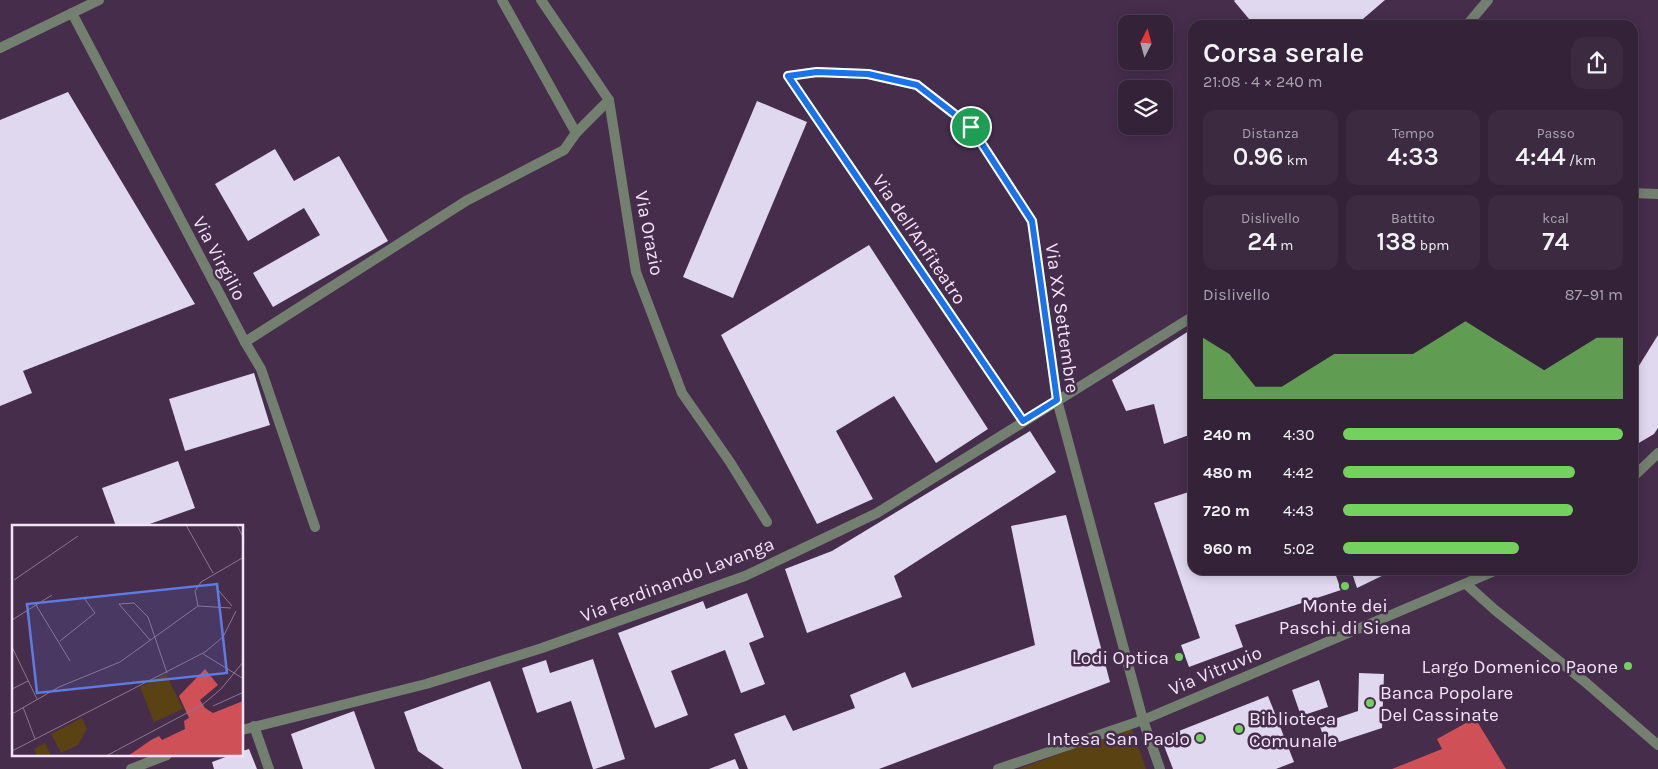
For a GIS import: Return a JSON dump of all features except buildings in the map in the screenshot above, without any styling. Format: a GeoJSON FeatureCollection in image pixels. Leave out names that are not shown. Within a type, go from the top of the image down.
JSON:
{"type":"FeatureCollection","features":[{"type":"Feature","properties":{"kind":"street"},"geometry":{"type":"LineString","coordinates":[[0,48],[100,0]]}},
{"type":"Feature","properties":{"kind":"street"},"geometry":{"type":"LineString","coordinates":[[502,0],[576,134]]}},
{"type":"Feature","properties":{"kind":"street","name":"Via Orazio"},"geometry":{"type":"LineString","coordinates":[[542,0],[609,100],[636,272],[678,384],[682,393],[730,462],[767,522]]}},
{"type":"Feature","properties":{"kind":"street"},"geometry":{"type":"LineString","coordinates":[[1471,20],[1488,0]]}},
{"type":"Feature","properties":{"kind":"street","name":"Via Virgilio"},"geometry":{"type":"LineString","coordinates":[[72,13],[261,369],[315,527]]}},
{"type":"Feature","properties":{"kind":"street","name":"Via XX Settembre"},"geometry":{"type":"LineString","coordinates":[[788,76],[817,72],[868,74],[917,85],[971,127],[1032,221],[1057,400],[1143,720],[1160,769]]}},
{"type":"Feature","properties":{"kind":"street","name":"Via dell'Anfiteatro"},"geometry":{"type":"LineString","coordinates":[[788,76],[1023,421]]}},
{"type":"Feature","properties":{"kind":"street"},"geometry":{"type":"LineString","coordinates":[[245,342],[466,201],[564,150],[576,134],[609,100]]}},
{"type":"Feature","properties":{"kind":"street"},"geometry":{"type":"LineString","coordinates":[[1638,194],[1658,194]]}},
{"type":"Feature","properties":{"kind":"street","name":"Via Ferdinando Lavanga"},"geometry":{"type":"LineString","coordinates":[[244,729],[475,670],[745,576],[877,513],[1188,319]]}},
{"type":"Feature","properties":{"kind":"street"},"geometry":{"type":"LineString","coordinates":[[1638,472],[1658,453]]}},
{"type":"Feature","properties":{"kind":"street","name":"Via Vitruvio"},"geometry":{"type":"LineString","coordinates":[[998,769],[1143,720],[1486,575]]}},
{"type":"Feature","properties":{"kind":"street"},"geometry":{"type":"LineString","coordinates":[[1466,584],[1658,745]]}},
{"type":"Feature","properties":{"kind":"street"},"geometry":{"type":"LineString","coordinates":[[254,726],[269,769]]}},
{"type":"Feature","properties":{"kind":"street"},"geometry":{"type":"LineString","coordinates":[[131,769],[164,756]]}},
{"type":"Feature","properties":{"kind":"shaded area"},"geometry":{"type":"Polygon","coordinates":[[[1475,718],[1506,769],[1392,769],[1442,749],[1437,739],[1475,718]]]}},
{"type":"Feature","properties":{"kind":"shaded area"},"geometry":{"type":"Polygon","coordinates":[[[1131,727],[1146,769],[1019,769],[1131,727]]]}},
{"type":"Feature","properties":{"kind":"place","name":"Monte dei Paschi di Siena"},"geometry":{"type":"Point","coordinates":[1345,586]}},
{"type":"Feature","properties":{"kind":"place","name":"Lodi Optica"},"geometry":{"type":"Point","coordinates":[1179,657]}},
{"type":"Feature","properties":{"kind":"place","name":"Largo Domenico Paone"},"geometry":{"type":"Point","coordinates":[1628,666]}},
{"type":"Feature","properties":{"kind":"place","name":"Banca Popolare Del Cassinate"},"geometry":{"type":"Point","coordinates":[1370,703]}},
{"type":"Feature","properties":{"kind":"place","name":"Biblioteca Comunale"},"geometry":{"type":"Point","coordinates":[1239,729]}},
{"type":"Feature","properties":{"kind":"place","name":"Intesa San Paolo"},"geometry":{"type":"Point","coordinates":[1200,738]}},
{"type":"Feature","properties":{"kind":"route"},"geometry":{"type":"LineString","coordinates":[[817,72],[868,74],[917,85],[971,127],[1032,221],[1057,400],[1023,421],[788,76],[817,72]]}}]}
